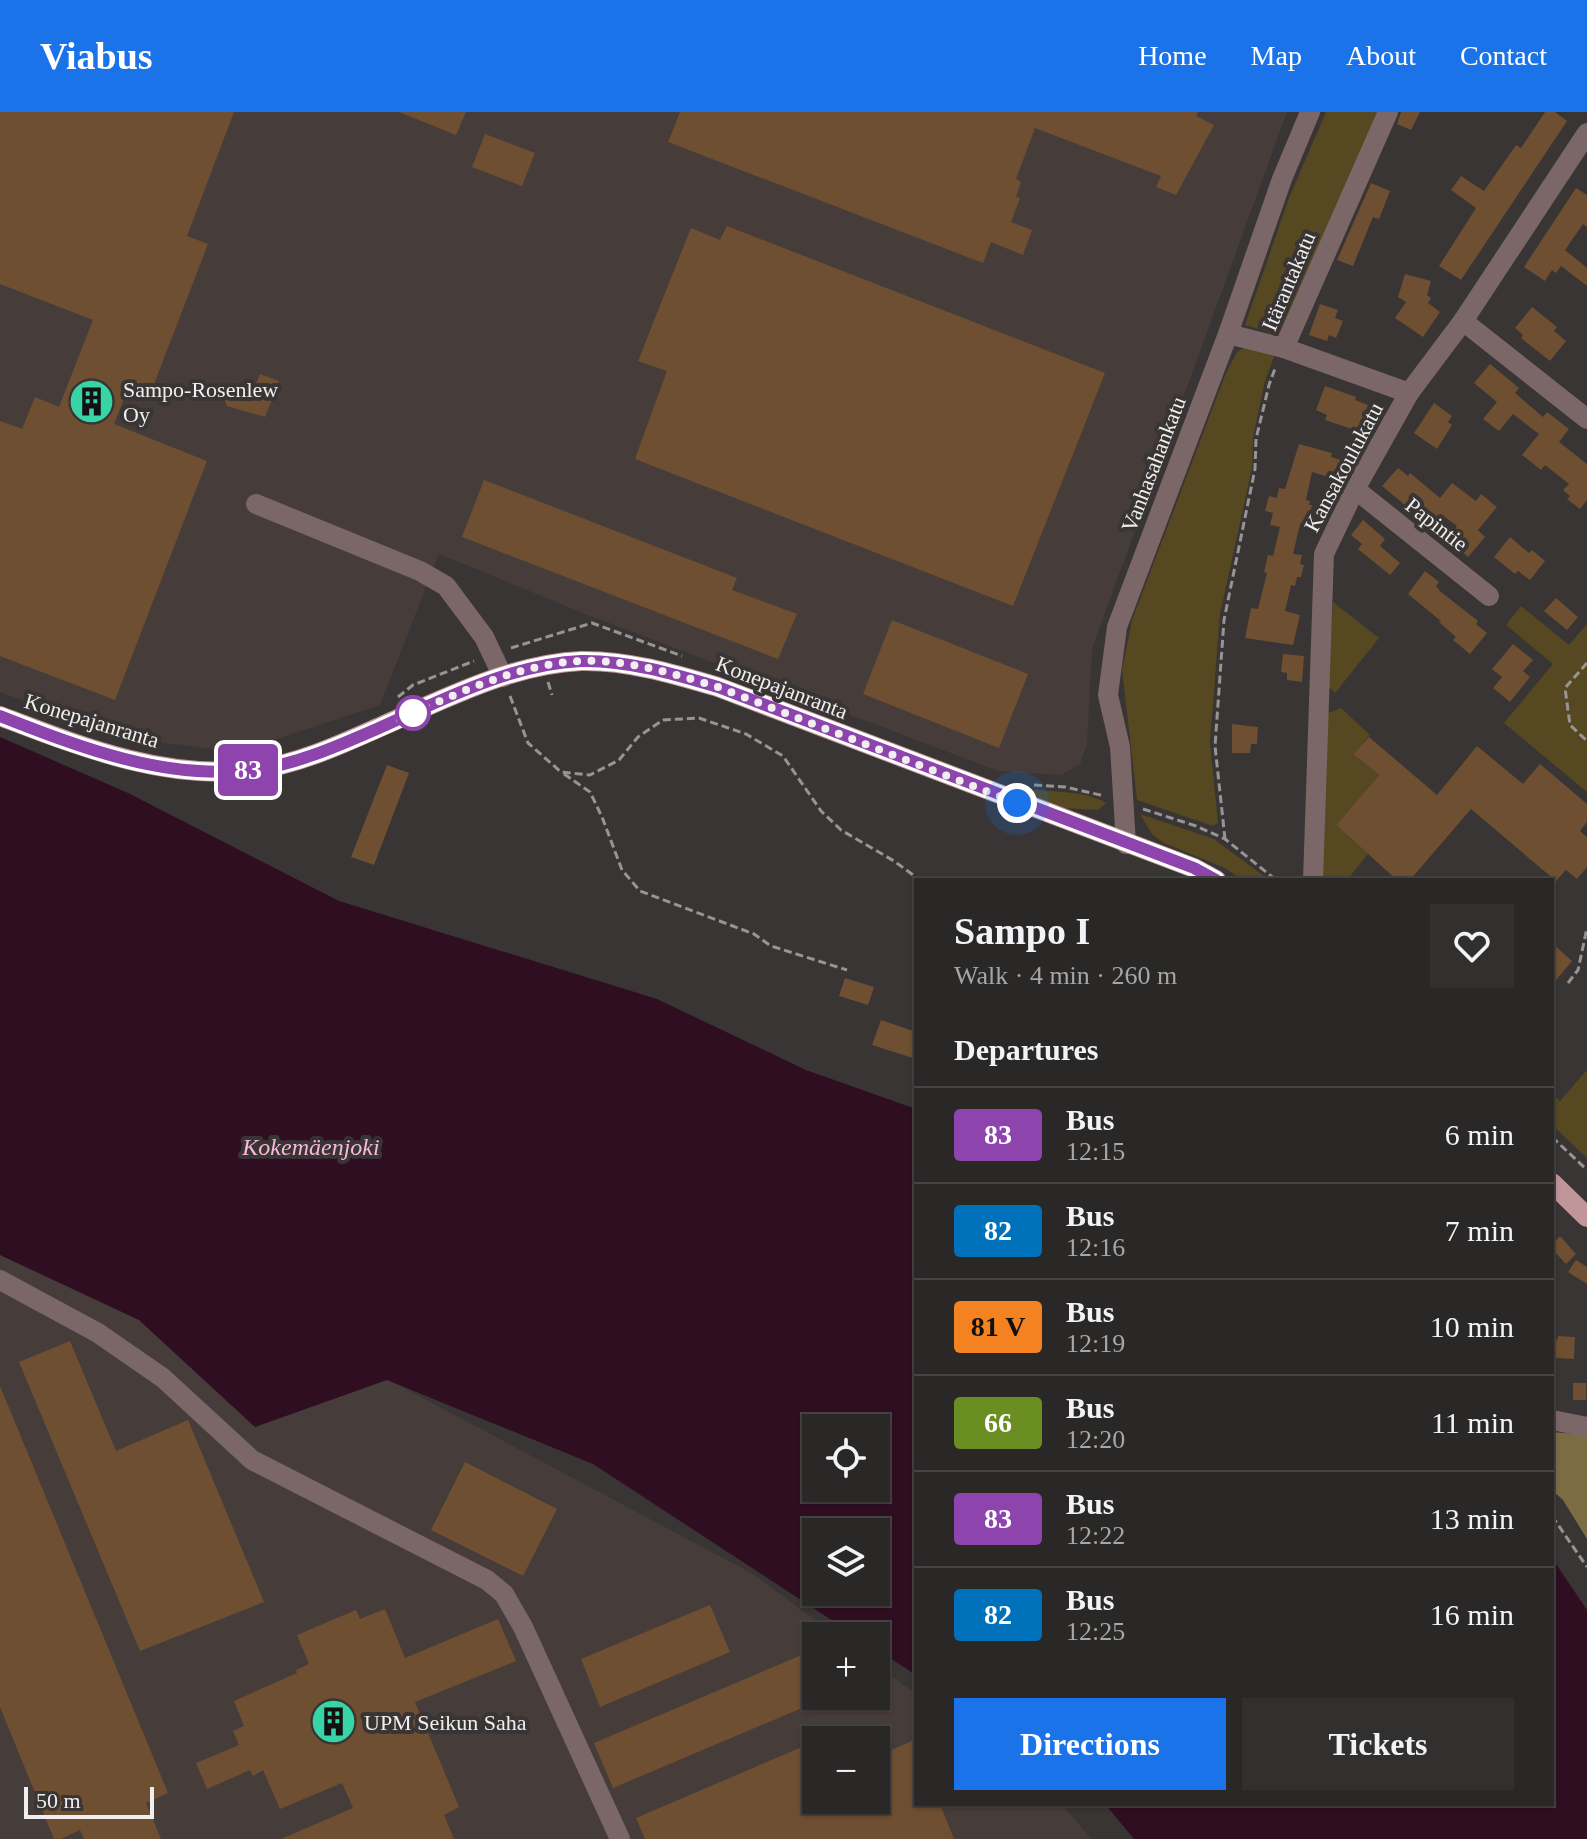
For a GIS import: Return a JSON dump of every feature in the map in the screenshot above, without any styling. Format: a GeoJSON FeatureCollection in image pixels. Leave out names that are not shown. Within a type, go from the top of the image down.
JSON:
{"type":"FeatureCollection","features":[{"type":"Feature","properties":{"kind":"main road","name":"Konepajanranta"},"geometry":{"type":"LineString","coordinates":[[0,716],[132,763],[200,773],[255,770],[296,760],[343,743],[503,677],[580,661],[624,664],[671,673],[718,687],[1194,868],[1212,878]]}},
{"type":"Feature","properties":{"kind":"main road"},"geometry":{"type":"LineString","coordinates":[[1554,1185],[1587,1217]]}},
{"type":"Feature","properties":{"kind":"street","name":"Vanhasahankatu"},"geometry":{"type":"LineString","coordinates":[[1126,844],[1120,747],[1108,695],[1117,627],[1228,334],[1282,179],[1310,112]]}},
{"type":"Feature","properties":{"kind":"street","name":"Itärantakatu"},"geometry":{"type":"LineString","coordinates":[[1388,112],[1284,348],[1409,393]]}},
{"type":"Feature","properties":{"kind":"street","name":"Kansakoulukatu"},"geometry":{"type":"LineString","coordinates":[[1313,878],[1324,554],[1355,489],[1409,393],[1463,321],[1587,133]]}},
{"type":"Feature","properties":{"kind":"street"},"geometry":{"type":"LineString","coordinates":[[1463,321],[1587,419]]}},
{"type":"Feature","properties":{"kind":"street"},"geometry":{"type":"LineString","coordinates":[[1228,334],[1284,348]]}},
{"type":"Feature","properties":{"kind":"street","name":"Papintie"},"geometry":{"type":"LineString","coordinates":[[1355,489],[1489,596]]}},
{"type":"Feature","properties":{"kind":"street"},"geometry":{"type":"LineString","coordinates":[[256,504],[420,571],[446,586],[467,611],[503,677]]}},
{"type":"Feature","properties":{"kind":"street"},"geometry":{"type":"LineString","coordinates":[[0,1280],[98,1333],[163,1378],[252,1460],[487,1580],[504,1594],[523,1627],[620,1839]]}},
{"type":"Feature","properties":{"kind":"street"},"geometry":{"type":"LineString","coordinates":[[1554,1420],[1587,1427]]}},
{"type":"Feature","properties":{"kind":"path"},"geometry":{"type":"LineString","coordinates":[[1225,839],[1215,746],[1224,620],[1255,469],[1256,439],[1269,385],[1284,348]]}},
{"type":"Feature","properties":{"kind":"path"},"geometry":{"type":"LineString","coordinates":[[392,702],[413,685],[493,654],[592,623],[694,660]]}},
{"type":"Feature","properties":{"kind":"path"},"geometry":{"type":"LineString","coordinates":[[1587,663],[1565,688],[1570,725],[1587,741]]}},
{"type":"Feature","properties":{"kind":"path"},"geometry":{"type":"LineString","coordinates":[[503,677],[528,743],[590,792],[622,870],[640,891],[754,934],[771,946],[847,970]]}},
{"type":"Feature","properties":{"kind":"path"},"geometry":{"type":"LineString","coordinates":[[561,772],[590,775],[619,760],[638,737],[663,720],[699,718],[746,734],[783,756],[821,811],[841,830],[917,878]]}},
{"type":"Feature","properties":{"kind":"path"},"geometry":{"type":"LineString","coordinates":[[1029,785],[1065,787],[1196,826],[1225,839],[1274,878]]}},
{"type":"Feature","properties":{"kind":"path"},"geometry":{"type":"LineString","coordinates":[[1568,983],[1578,970],[1587,928]]}},
{"type":"Feature","properties":{"kind":"path"},"geometry":{"type":"LineString","coordinates":[[1554,1139],[1587,1170]]}},
{"type":"Feature","properties":{"kind":"path"},"geometry":{"type":"LineString","coordinates":[[1554,1519],[1587,1567]]}},
{"type":"Feature","properties":{"kind":"shaded area"},"geometry":{"type":"Polygon","coordinates":[[[0,112],[1287,112],[1092,649],[1087,744],[1080,764],[1061,775],[998,771],[588,615],[439,554],[380,705],[237,752],[125,738],[0,692],[0,112]]]}},
{"type":"Feature","properties":{"kind":"shaded area"},"geometry":{"type":"Polygon","coordinates":[[[1326,112],[1379,112],[1285,337],[1245,325],[1289,198],[1326,112]]]}},
{"type":"Feature","properties":{"kind":"shaded area"},"geometry":{"type":"Polygon","coordinates":[[[1244,348],[1274,353],[1274,357],[1265,381],[1253,437],[1252,468],[1220,614],[1210,743],[1218,823],[1213,826],[1137,800],[1122,670],[1132,620],[1226,373],[1237,352],[1244,348]]]}},
{"type":"Feature","properties":{"kind":"shaded area"},"geometry":{"type":"Polygon","coordinates":[[[1333,602],[1379,638],[1335,693],[1328,686],[1333,602]]]}},
{"type":"Feature","properties":{"kind":"shaded area"},"geometry":{"type":"Polygon","coordinates":[[[1521,606],[1569,645],[1587,624],[1587,792],[1504,723],[1553,664],[1506,625],[1521,606]]]}},
{"type":"Feature","properties":{"kind":"shaded area"},"geometry":{"type":"Polygon","coordinates":[[[1341,708],[1370,735],[1353,754],[1379,775],[1336,825],[1368,854],[1349,878],[1322,878],[1325,714],[1341,708]]]}},
{"type":"Feature","properties":{"kind":"shaded area"},"geometry":{"type":"Polygon","coordinates":[[[1021,788],[1076,793],[1106,803],[1098,810],[1061,808],[1019,792],[1021,788]]]}},
{"type":"Feature","properties":{"kind":"shaded area"},"geometry":{"type":"Polygon","coordinates":[[[1140,814],[1214,839],[1266,878],[1240,878],[1225,868],[1164,843],[1152,834],[1140,814]]]}},
{"type":"Feature","properties":{"kind":"shaded area"},"geometry":{"type":"Polygon","coordinates":[[[1587,1070],[1587,1158],[1554,1127],[1554,1096],[1560,1101],[1587,1070]]]}},
{"type":"Feature","properties":{"kind":"shaded area"},"geometry":{"type":"Polygon","coordinates":[[[0,1255],[139,1320],[255,1427],[387,1379],[751,1573],[818,1622],[802,1622],[802,1710],[890,1710],[890,1675],[914,1693],[914,1806],[1064,1806],[1091,1839],[0,1839],[0,1255]]]}},
{"type":"Feature","properties":{"kind":"shaded area"},"geometry":{"type":"Polygon","coordinates":[[[1554,1432],[1587,1435],[1587,1539],[1563,1500],[1554,1492],[1554,1432]]]}},
{"type":"Feature","properties":{"kind":"water","name":"Kokemäenjoki"},"geometry":{"type":"Polygon","coordinates":[[[0,737],[128,793],[339,901],[657,999],[806,1070],[914,1108],[914,1674],[890,1658],[890,1622],[835,1622],[810,1606],[890,1606],[890,1518],[802,1518],[802,1601],[593,1464],[387,1380],[255,1427],[139,1320],[0,1255],[0,737]]]}},
{"type":"Feature","properties":{"kind":"water"},"geometry":{"type":"Polygon","coordinates":[[[1554,1561],[1587,1610],[1587,1839],[1134,1839],[1107,1806],[1554,1806],[1554,1561]]]}},
{"type":"Feature","properties":{"kind":"building","name":"Sampo-Rosenlew Oy"},"geometry":{"type":"Polygon","coordinates":[[[0,112],[234,112],[187,236],[208,244],[149,397],[128,389],[114,424],[207,461],[115,700],[0,656],[0,421],[22,429],[35,397],[59,407],[93,320],[0,284],[0,112]]]}},
{"type":"Feature","properties":{"kind":"building"},"geometry":{"type":"Polygon","coordinates":[[[399,112],[466,112],[456,135],[399,112]]]}},
{"type":"Feature","properties":{"kind":"building"},"geometry":{"type":"Polygon","coordinates":[[[680,112],[1198,112],[1196,116],[1214,125],[1176,195],[1156,187],[1161,176],[1035,128],[1016,179],[1021,182],[1016,197],[1020,198],[1011,222],[1032,230],[1023,255],[991,242],[983,263],[668,142],[680,112]]]}},
{"type":"Feature","properties":{"kind":"building"},"geometry":{"type":"Polygon","coordinates":[[[1401,112],[1420,112],[1411,130],[1397,124],[1401,112]]]}},
{"type":"Feature","properties":{"kind":"building"},"geometry":{"type":"Polygon","coordinates":[[[1545,112],[1555,112],[1567,121],[1461,280],[1439,266],[1476,208],[1451,190],[1461,176],[1484,191],[1516,145],[1521,148],[1545,112]]]}},
{"type":"Feature","properties":{"kind":"building"},"geometry":{"type":"Polygon","coordinates":[[[485,134],[535,153],[522,186],[472,167],[485,134]]]}},
{"type":"Feature","properties":{"kind":"building"},"geometry":{"type":"Polygon","coordinates":[[[1371,183],[1390,191],[1379,219],[1373,217],[1353,266],[1337,260],[1371,183]]]}},
{"type":"Feature","properties":{"kind":"building"},"geometry":{"type":"Polygon","coordinates":[[[1576,188],[1587,195],[1587,227],[1583,224],[1565,250],[1587,268],[1587,286],[1561,266],[1556,273],[1552,270],[1545,281],[1524,267],[1576,188]]]}},
{"type":"Feature","properties":{"kind":"building"},"geometry":{"type":"Polygon","coordinates":[[[727,226],[1105,373],[1013,606],[635,459],[667,371],[638,361],[691,228],[720,240],[727,226]]]}},
{"type":"Feature","properties":{"kind":"building"},"geometry":{"type":"Polygon","coordinates":[[[1405,274],[1431,281],[1428,303],[1440,312],[1423,337],[1395,318],[1406,302],[1398,297],[1405,274]]]}},
{"type":"Feature","properties":{"kind":"building"},"geometry":{"type":"Polygon","coordinates":[[[1320,304],[1338,310],[1335,318],[1343,321],[1336,338],[1329,335],[1327,341],[1309,335],[1320,304]]]}},
{"type":"Feature","properties":{"kind":"building"},"geometry":{"type":"Polygon","coordinates":[[[1532,307],[1557,327],[1554,331],[1566,341],[1550,361],[1521,338],[1523,335],[1515,328],[1532,307]]]}},
{"type":"Feature","properties":{"kind":"building"},"geometry":{"type":"Polygon","coordinates":[[[1490,364],[1519,388],[1515,393],[1543,417],[1547,412],[1569,429],[1559,442],[1587,464],[1587,500],[1580,509],[1567,499],[1570,496],[1563,490],[1569,484],[1545,465],[1541,470],[1522,455],[1539,434],[1513,414],[1499,431],[1483,419],[1497,402],[1474,383],[1490,364]]]}},
{"type":"Feature","properties":{"kind":"building"},"geometry":{"type":"Polygon","coordinates":[[[260,374],[279,381],[265,417],[227,406],[225,401],[230,389],[235,385],[253,392],[260,374]]]}},
{"type":"Feature","properties":{"kind":"building"},"geometry":{"type":"Polygon","coordinates":[[[1325,386],[1356,397],[1355,400],[1368,405],[1358,431],[1325,420],[1327,415],[1316,410],[1325,386]]]}},
{"type":"Feature","properties":{"kind":"building"},"geometry":{"type":"Polygon","coordinates":[[[1434,403],[1452,416],[1448,422],[1452,425],[1437,449],[1414,433],[1434,403]]]}},
{"type":"Feature","properties":{"kind":"building"},"geometry":{"type":"Polygon","coordinates":[[[1299,444],[1332,453],[1331,457],[1341,460],[1335,479],[1312,472],[1306,500],[1312,505],[1308,522],[1300,524],[1293,554],[1302,555],[1300,564],[1304,565],[1301,577],[1297,577],[1295,586],[1291,585],[1285,611],[1300,615],[1293,645],[1245,638],[1251,608],[1258,609],[1268,555],[1273,556],[1280,527],[1270,525],[1273,513],[1265,511],[1269,496],[1277,498],[1279,488],[1285,489],[1299,444]]]}},
{"type":"Feature","properties":{"kind":"building"},"geometry":{"type":"Polygon","coordinates":[[[1398,468],[1408,476],[1410,473],[1440,498],[1452,483],[1476,501],[1481,494],[1497,507],[1478,530],[1485,537],[1468,557],[1447,539],[1457,526],[1441,514],[1437,519],[1417,503],[1411,510],[1382,486],[1398,468]]]}},
{"type":"Feature","properties":{"kind":"building"},"geometry":{"type":"Polygon","coordinates":[[[484,480],[737,578],[732,590],[797,614],[778,659],[462,537],[484,480]]]}},
{"type":"Feature","properties":{"kind":"building"},"geometry":{"type":"Polygon","coordinates":[[[1363,520],[1385,539],[1380,546],[1400,563],[1390,575],[1358,549],[1362,544],[1351,535],[1363,520]]]}},
{"type":"Feature","properties":{"kind":"building"},"geometry":{"type":"Polygon","coordinates":[[[1510,537],[1529,553],[1532,550],[1545,561],[1530,580],[1518,571],[1515,574],[1494,557],[1510,537]]]}},
{"type":"Feature","properties":{"kind":"building"},"geometry":{"type":"Polygon","coordinates":[[[1425,571],[1439,582],[1436,586],[1441,592],[1478,621],[1476,624],[1487,633],[1470,654],[1453,640],[1456,637],[1441,621],[1408,594],[1425,571]]]}},
{"type":"Feature","properties":{"kind":"building"},"geometry":{"type":"Polygon","coordinates":[[[1556,598],[1578,617],[1567,630],[1544,611],[1556,598]]]}},
{"type":"Feature","properties":{"kind":"building"},"geometry":{"type":"Polygon","coordinates":[[[892,620],[1028,674],[999,748],[863,694],[892,620]]]}},
{"type":"Feature","properties":{"kind":"building"},"geometry":{"type":"Polygon","coordinates":[[[1513,644],[1533,660],[1523,671],[1530,677],[1510,702],[1493,688],[1502,677],[1492,669],[1513,644]]]}},
{"type":"Feature","properties":{"kind":"building"},"geometry":{"type":"Polygon","coordinates":[[[1283,654],[1304,656],[1302,682],[1287,680],[1287,673],[1281,672],[1283,654]]]}},
{"type":"Feature","properties":{"kind":"building"},"geometry":{"type":"Polygon","coordinates":[[[1232,724],[1258,727],[1257,744],[1251,744],[1250,753],[1232,753],[1232,724]]]}},
{"type":"Feature","properties":{"kind":"building"},"geometry":{"type":"Polygon","coordinates":[[[1369,737],[1437,795],[1477,746],[1523,784],[1540,764],[1587,804],[1587,822],[1580,831],[1587,837],[1587,867],[1577,879],[1566,870],[1556,881],[1471,809],[1412,878],[1395,878],[1336,825],[1379,775],[1353,754],[1369,737]]]}},
{"type":"Feature","properties":{"kind":"building"},"geometry":{"type":"Polygon","coordinates":[[[387,765],[409,773],[374,865],[351,857],[387,765]]]}},
{"type":"Feature","properties":{"kind":"building"},"geometry":{"type":"Polygon","coordinates":[[[1554,945],[1572,961],[1554,983],[1554,945]]]}},
{"type":"Feature","properties":{"kind":"building"},"geometry":{"type":"Polygon","coordinates":[[[845,978],[874,987],[868,1005],[839,996],[845,978]]]}},
{"type":"Feature","properties":{"kind":"building"},"geometry":{"type":"Polygon","coordinates":[[[881,1020],[914,1031],[914,1058],[872,1045],[881,1020]]]}},
{"type":"Feature","properties":{"kind":"building"},"geometry":{"type":"Polygon","coordinates":[[[1560,1236],[1576,1254],[1566,1264],[1554,1251],[1554,1243],[1560,1236]]]}},
{"type":"Feature","properties":{"kind":"building"},"geometry":{"type":"Polygon","coordinates":[[[1576,1260],[1587,1267],[1587,1284],[1568,1272],[1576,1260]]]}},
{"type":"Feature","properties":{"kind":"building"},"geometry":{"type":"Polygon","coordinates":[[[1558,1336],[1575,1337],[1574,1359],[1556,1358],[1554,1340],[1558,1336]]]}},
{"type":"Feature","properties":{"kind":"building"},"geometry":{"type":"Polygon","coordinates":[[[70,1341],[116,1451],[188,1420],[264,1602],[140,1651],[19,1362],[70,1341]]]}},
{"type":"Feature","properties":{"kind":"building"},"geometry":{"type":"Polygon","coordinates":[[[1573,1383],[1586,1383],[1586,1400],[1573,1400],[1573,1383]]]}},
{"type":"Feature","properties":{"kind":"building"},"geometry":{"type":"Polygon","coordinates":[[[0,1386],[168,1793],[146,1803],[161,1839],[84,1839],[80,1830],[54,1839],[0,1707],[0,1386]]]}},
{"type":"Feature","properties":{"kind":"building"},"geometry":{"type":"Polygon","coordinates":[[[465,1462],[557,1509],[523,1576],[431,1530],[465,1462]]]}},
{"type":"Feature","properties":{"kind":"building"},"geometry":{"type":"Polygon","coordinates":[[[710,1605],[730,1652],[600,1707],[581,1659],[710,1605]]]}},
{"type":"Feature","properties":{"kind":"building","name":"UPM Seikun Saha"},"geometry":{"type":"Polygon","coordinates":[[[385,1609],[405,1658],[498,1619],[516,1661],[415,1702],[459,1807],[444,1815],[454,1839],[281,1839],[353,1808],[342,1783],[280,1809],[263,1770],[253,1776],[250,1770],[207,1789],[196,1763],[239,1745],[233,1731],[244,1726],[234,1701],[297,1673],[296,1670],[309,1664],[297,1635],[356,1610],[360,1619],[385,1609]]]}},
{"type":"Feature","properties":{"kind":"building"},"geometry":{"type":"Polygon","coordinates":[[[802,1655],[802,1708],[613,1788],[594,1743],[802,1655]]]}},
{"type":"Feature","properties":{"kind":"building"},"geometry":{"type":"Polygon","coordinates":[[[914,1740],[914,1806],[941,1806],[954,1839],[645,1839],[636,1818],[802,1747],[802,1814],[890,1814],[890,1751],[914,1740]]]}},
{"type":"Feature","properties":{"kind":"bus line","name":"83"},"geometry":{"type":"LineString","coordinates":[[0,716],[132,763],[200,773],[255,770],[296,760],[343,743],[503,677],[580,661],[624,664],[671,673],[718,687],[1045,814],[1194,868],[1212,878]]}},
{"type":"Feature","properties":{"kind":"place","name":"Sampo-Rosenlew Oy"},"geometry":{"type":"Point","coordinates":[92,402]}},
{"type":"Feature","properties":{"kind":"place","name":"UPM Seikun Saha"},"geometry":{"type":"Point","coordinates":[333,1722]}},
{"type":"Feature","properties":{"kind":"route"},"geometry":{"type":"LineString","coordinates":[[413,713],[400,719],[503,677],[543,667],[580,661],[624,664],[671,673],[718,687],[1017,803]]}}]}
